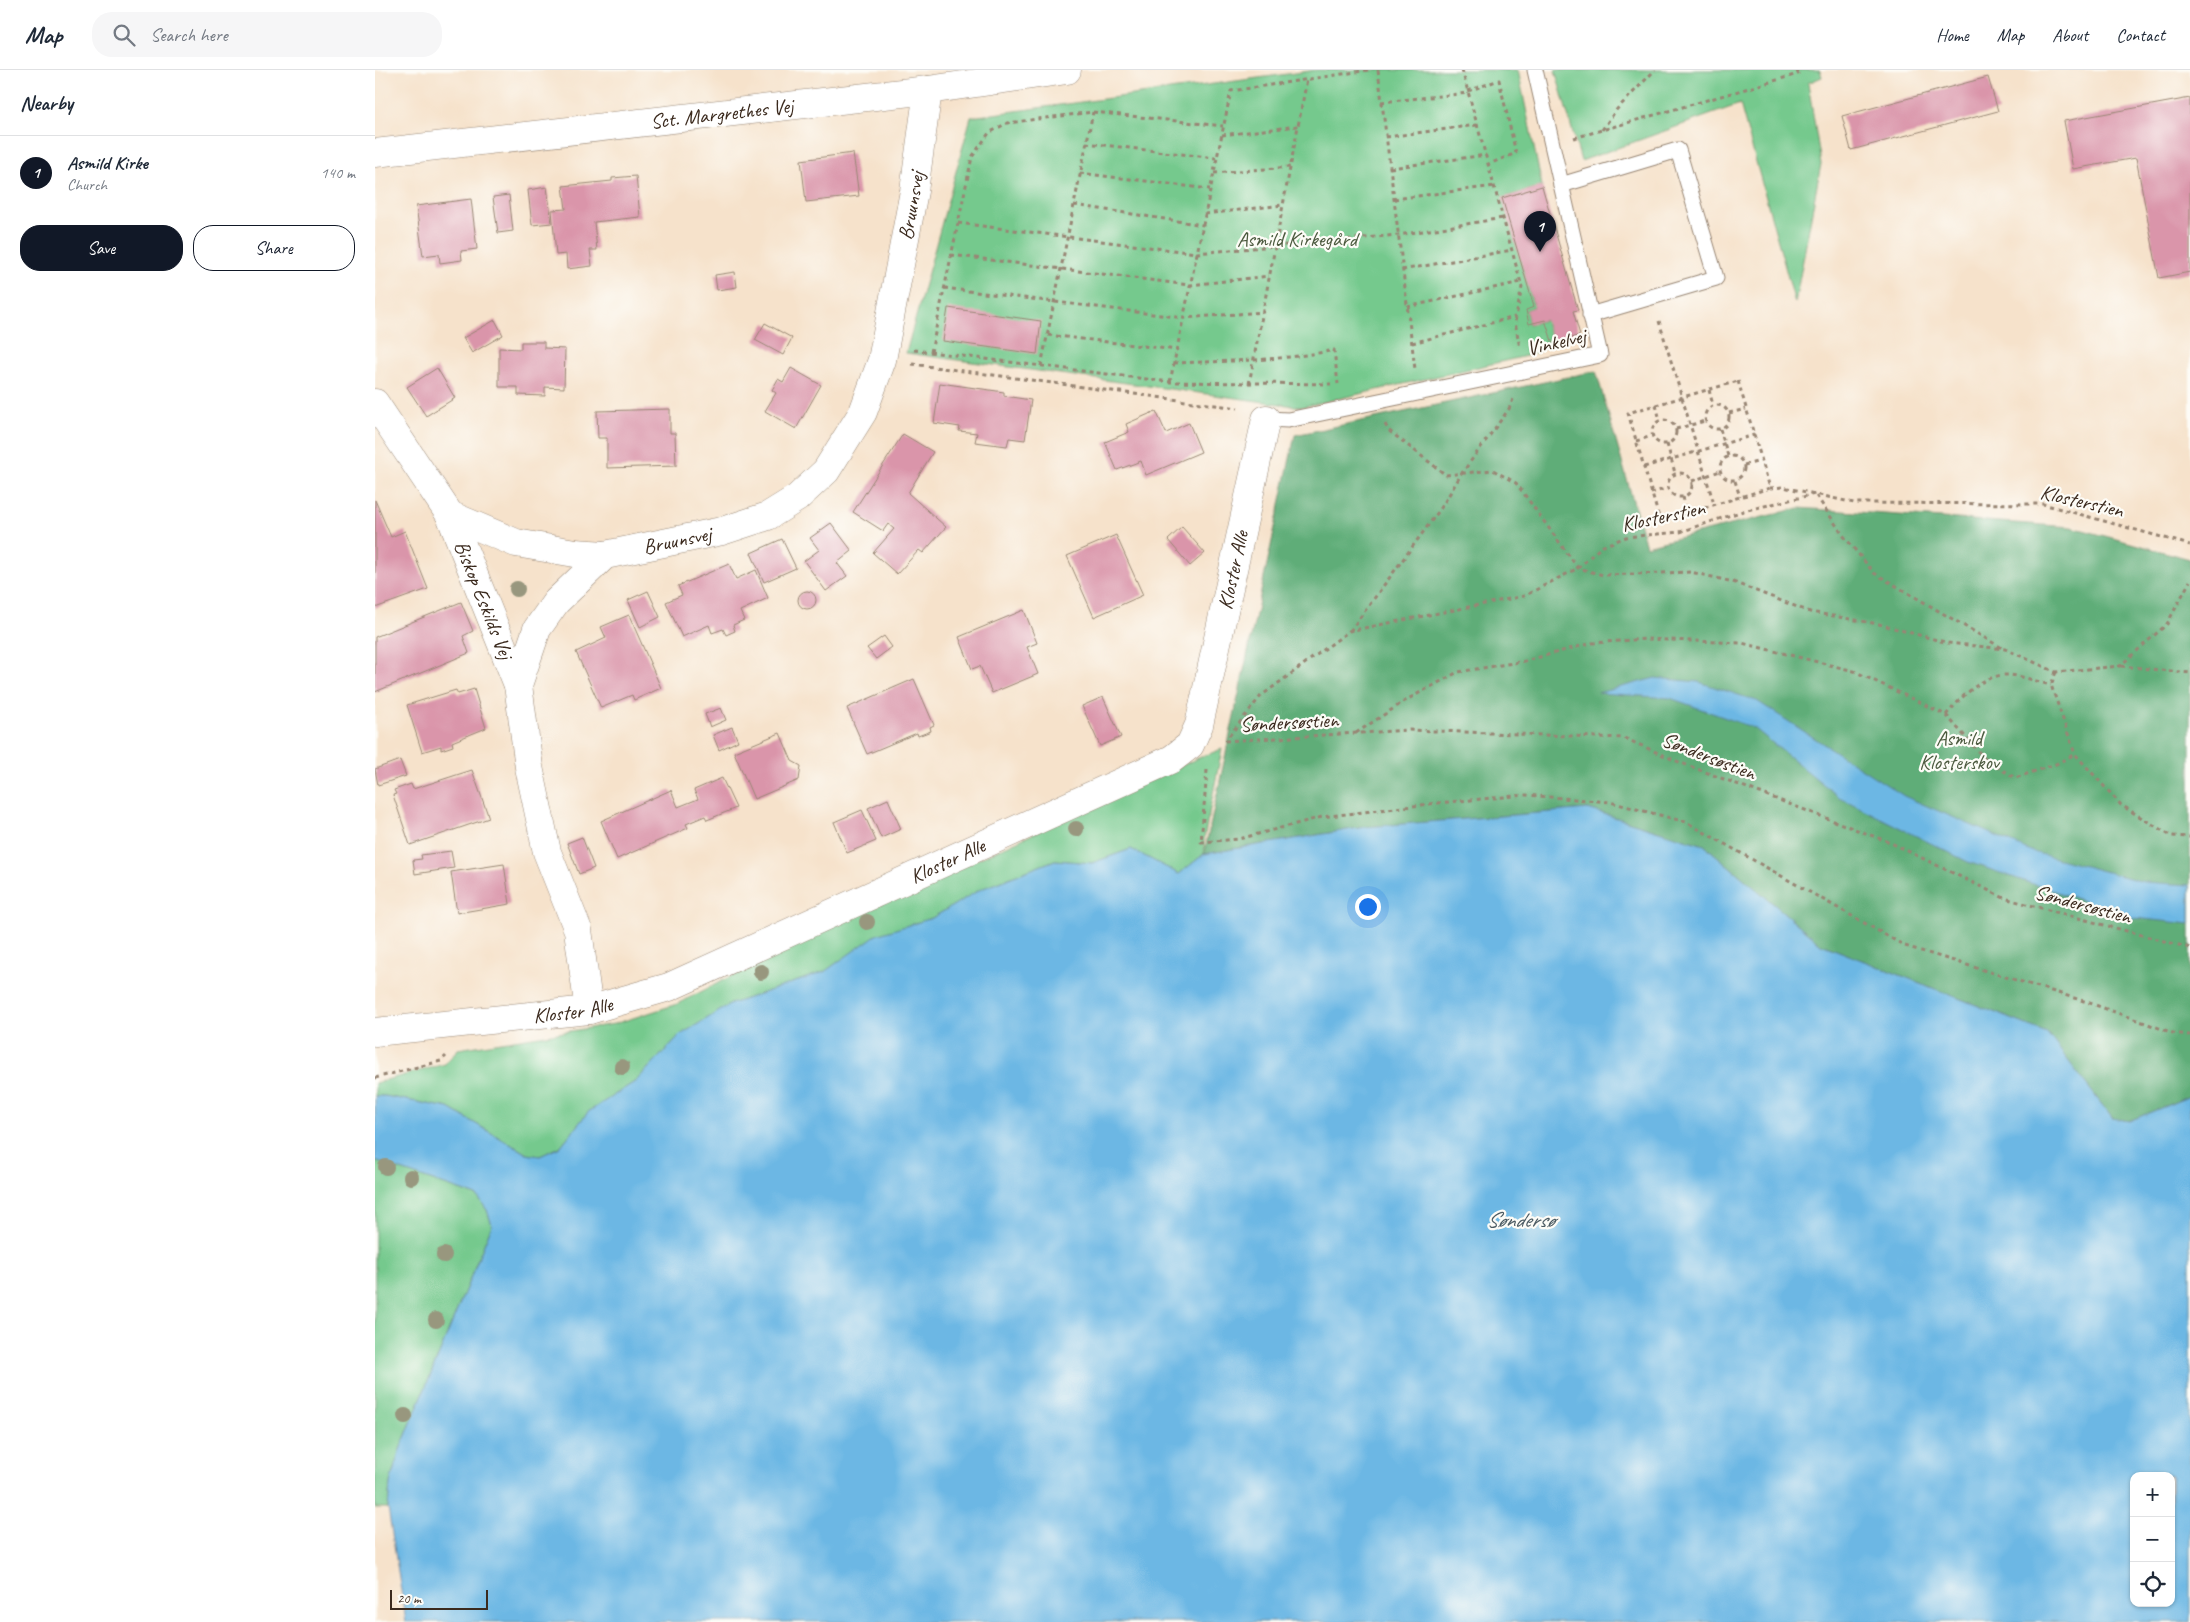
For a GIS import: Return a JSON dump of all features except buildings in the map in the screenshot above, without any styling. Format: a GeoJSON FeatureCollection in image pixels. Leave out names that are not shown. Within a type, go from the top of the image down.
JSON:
{"type":"FeatureCollection","features":[{"type":"Feature","properties":{"kind":"street","name":"Sct. Margrethes Vej"},"geometry":{"type":"LineString","coordinates":[[375,153],[928,90],[1067,70]]}},
{"type":"Feature","properties":{"kind":"street","name":"Bruunsvej"},"geometry":{"type":"LineString","coordinates":[[605,555],[722,531],[768,516],[797,498],[826,471],[863,412],[883,353],[914,192],[928,90]]}},
{"type":"Feature","properties":{"kind":"street","name":"Biskop Eskilds Vej"},"geometry":{"type":"LineString","coordinates":[[375,404],[450,515],[518,685]]}},
{"type":"Feature","properties":{"kind":"street","name":"Kloster Alle"},"geometry":{"type":"LineString","coordinates":[[375,1032],[589,1010],[669,987],[1172,759],[1199,744],[1199,725],[1266,419]]}},
{"type":"Feature","properties":{"kind":"street","name":"Biskop Eskilds Vej"},"geometry":{"type":"LineString","coordinates":[[450,515],[516,543],[575,553],[605,555]]}},
{"type":"Feature","properties":{"kind":"street"},"geometry":{"type":"LineString","coordinates":[[589,1010],[578,930],[547,852],[529,767],[518,685],[537,629],[555,602],[605,555]]}},
{"type":"Feature","properties":{"kind":"lane","name":"Vinkelvej"},"geometry":{"type":"LineString","coordinates":[[1266,419],[1289,420],[1600,355],[1535,70]]}},
{"type":"Feature","properties":{"kind":"lane"},"geometry":{"type":"LineString","coordinates":[[1561,185],[1678,150],[1716,278],[1591,315]]}},
{"type":"Feature","properties":{"kind":"path"},"geometry":{"type":"LineString","coordinates":[[1170,382],[1231,91],[1369,70]]}},
{"type":"Feature","properties":{"kind":"path"},"geometry":{"type":"LineString","coordinates":[[1377,70],[1415,370]]}},
{"type":"Feature","properties":{"kind":"path"},"geometry":{"type":"LineString","coordinates":[[1349,631],[1441,508],[1462,473],[1509,409],[1525,371],[1519,345],[1516,317],[1522,287],[1521,282],[1462,70]]}},
{"type":"Feature","properties":{"kind":"path"},"geometry":{"type":"LineString","coordinates":[[1655,70],[1617,109],[1601,130],[1798,74],[1797,70]]}},
{"type":"Feature","properties":{"kind":"path"},"geometry":{"type":"LineString","coordinates":[[1249,384],[1307,79]]}},
{"type":"Feature","properties":{"kind":"path"},"geometry":{"type":"LineString","coordinates":[[1381,102],[1469,92],[1499,80],[1516,153],[1489,164]]}},
{"type":"Feature","properties":{"kind":"path"},"geometry":{"type":"LineString","coordinates":[[931,352],[972,156],[989,133],[1007,124],[1093,112],[1223,126]]}},
{"type":"Feature","properties":{"kind":"path"},"geometry":{"type":"LineString","coordinates":[[1041,366],[1093,112]]}},
{"type":"Feature","properties":{"kind":"path"},"geometry":{"type":"LineString","coordinates":[[1386,137],[1477,125]]}},
{"type":"Feature","properties":{"kind":"path"},"geometry":{"type":"LineString","coordinates":[[1221,135],[1298,126]]}},
{"type":"Feature","properties":{"kind":"path"},"geometry":{"type":"LineString","coordinates":[[1086,143],[1217,158]]}},
{"type":"Feature","properties":{"kind":"path"},"geometry":{"type":"LineString","coordinates":[[1390,168],[1486,155]]}},
{"type":"Feature","properties":{"kind":"path"},"geometry":{"type":"LineString","coordinates":[[1214,173],[1290,167]]}},
{"type":"Feature","properties":{"kind":"path"},"geometry":{"type":"LineString","coordinates":[[1080,173],[1210,190]]}},
{"type":"Feature","properties":{"kind":"path"},"geometry":{"type":"LineString","coordinates":[[1394,199],[1495,186]]}},
{"type":"Feature","properties":{"kind":"path"},"geometry":{"type":"LineString","coordinates":[[1074,205],[1203,224]]}},
{"type":"Feature","properties":{"kind":"path"},"geometry":{"type":"LineString","coordinates":[[1205,214],[1283,205]]}},
{"type":"Feature","properties":{"kind":"path"},"geometry":{"type":"LineString","coordinates":[[958,223],[1197,253],[1398,235],[1503,218]]}},
{"type":"Feature","properties":{"kind":"path"},"geometry":{"type":"LineString","coordinates":[[1402,270],[1512,250]]}},
{"type":"Feature","properties":{"kind":"path"},"geometry":{"type":"LineString","coordinates":[[951,255],[1190,285],[1269,276]]}},
{"type":"Feature","properties":{"kind":"path"},"geometry":{"type":"LineString","coordinates":[[1407,307],[1521,282]]}},
{"type":"Feature","properties":{"kind":"path"},"geometry":{"type":"LineString","coordinates":[[944,288],[1183,318],[1263,312]]}},
{"type":"Feature","properties":{"kind":"path"},"geometry":{"type":"LineString","coordinates":[[1652,296],[1714,504]]}},
{"type":"Feature","properties":{"kind":"path"},"geometry":{"type":"LineString","coordinates":[[1412,343],[1516,317]]}},
{"type":"Feature","properties":{"kind":"path"},"geometry":{"type":"LineString","coordinates":[[1048,335],[1177,350]]}},
{"type":"Feature","properties":{"kind":"path"},"geometry":{"type":"LineString","coordinates":[[1510,347],[1519,345]]}},
{"type":"Feature","properties":{"kind":"path"},"geometry":{"type":"LineString","coordinates":[[1174,363],[1254,359],[1315,354],[1333,350],[1338,384]]}},
{"type":"Feature","properties":{"kind":"path"},"geometry":{"type":"LineString","coordinates":[[883,353],[931,352],[1170,382],[1345,384]]}},
{"type":"Feature","properties":{"kind":"path"},"geometry":{"type":"LineString","coordinates":[[883,353],[1252,410],[1266,419]]}},
{"type":"Feature","properties":{"kind":"path"},"geometry":{"type":"LineString","coordinates":[[1406,372],[1424,367]]}},
{"type":"Feature","properties":{"kind":"path"},"geometry":{"type":"LineString","coordinates":[[1770,488],[1738,381],[1628,414],[1659,521],[1770,488],[1783,487],[1815,494],[1843,535],[1874,573],[2005,649],[2056,672],[2120,666],[2190,673]]}},
{"type":"Feature","properties":{"kind":"path"},"geometry":{"type":"LineString","coordinates":[[1709,390],[1713,405]]}},
{"type":"Feature","properties":{"kind":"path"},"geometry":{"type":"LineString","coordinates":[[1372,403],[1388,430],[1446,475],[1493,470],[1515,483],[1578,568],[1603,574],[1691,572],[1733,582],[1810,612],[1879,624],[1948,642],[2005,649]]}},
{"type":"Feature","properties":{"kind":"path"},"geometry":{"type":"LineString","coordinates":[[1656,405],[1660,420]]}},
{"type":"Feature","properties":{"kind":"path"},"geometry":{"type":"LineString","coordinates":[[1713,405],[1725,407],[1729,414],[1727,425],[1720,429],[1709,427],[1705,421],[1707,409],[1713,405]]}},
{"type":"Feature","properties":{"kind":"path"},"geometry":{"type":"LineString","coordinates":[[1729,414],[1746,409]]}},
{"type":"Feature","properties":{"kind":"path"},"geometry":{"type":"LineString","coordinates":[[1660,420],[1672,422],[1676,429],[1676,437],[1667,444],[1660,444],[1652,436],[1654,425],[1660,420]]}},
{"type":"Feature","properties":{"kind":"path"},"geometry":{"type":"LineString","coordinates":[[1676,429],[1705,421]]}},
{"type":"Feature","properties":{"kind":"path"},"geometry":{"type":"LineString","coordinates":[[1720,429],[1729,456]]}},
{"type":"Feature","properties":{"kind":"path"},"geometry":{"type":"LineString","coordinates":[[1644,467],[1754,435]]}},
{"type":"Feature","properties":{"kind":"path"},"geometry":{"type":"LineString","coordinates":[[1636,441],[1652,436]]}},
{"type":"Feature","properties":{"kind":"path"},"geometry":{"type":"LineString","coordinates":[[1667,444],[1675,473]]}},
{"type":"Feature","properties":{"kind":"path"},"geometry":{"type":"LineString","coordinates":[[1729,456],[1737,456],[1744,465],[1742,476],[1735,480],[1724,478],[1720,471],[1720,464],[1729,456]]}},
{"type":"Feature","properties":{"kind":"path"},"geometry":{"type":"LineString","coordinates":[[1744,465],[1761,460]]}},
{"type":"Feature","properties":{"kind":"path"},"geometry":{"type":"LineString","coordinates":[[1692,481],[1720,471]]}},
{"type":"Feature","properties":{"kind":"path"},"geometry":{"type":"LineString","coordinates":[[1675,473],[1688,474],[1692,481],[1690,492],[1683,497],[1675,496],[1668,488],[1668,481],[1675,473]]}},
{"type":"Feature","properties":{"kind":"path"},"geometry":{"type":"LineString","coordinates":[[1735,480],[1740,497]]}},
{"type":"Feature","properties":{"kind":"path"},"geometry":{"type":"LineString","coordinates":[[1651,493],[1668,488]]}},
{"type":"Feature","properties":{"kind":"path","name":"Klosterstien"},"geometry":{"type":"LineString","coordinates":[[1225,741],[1261,696],[1349,631],[1524,596],[1578,568],[1601,547],[1627,538],[1680,532],[1743,511],[1815,494],[1854,503],[2043,504],[2190,545]]}},
{"type":"Feature","properties":{"kind":"path"},"geometry":{"type":"LineString","coordinates":[[1683,497],[1687,512]]}},
{"type":"Feature","properties":{"kind":"path"},"geometry":{"type":"LineString","coordinates":[[2120,666],[2167,624],[2190,581]]}},
{"type":"Feature","properties":{"kind":"path"},"geometry":{"type":"LineString","coordinates":[[1356,733],[1408,699],[1458,672],[1525,660],[1592,643],[1646,639],[1742,643],[1854,671],[1946,715],[1985,759],[2015,778],[2056,764],[2075,754]]}},
{"type":"Feature","properties":{"kind":"path"},"geometry":{"type":"LineString","coordinates":[[2056,672],[2051,684],[2075,754],[2121,805],[2171,836],[2190,837]]}},
{"type":"Feature","properties":{"kind":"path"},"geometry":{"type":"LineString","coordinates":[[1946,715],[1962,696],[1984,681],[2008,675],[2051,684]]}},
{"type":"Feature","properties":{"kind":"path","name":"Søndersøstien"},"geometry":{"type":"LineString","coordinates":[[1199,744],[1409,730],[1624,738],[1679,762],[1889,842],[2004,898],[2190,948]]}},
{"type":"Feature","properties":{"kind":"path"},"geometry":{"type":"LineString","coordinates":[[1199,744],[1201,842],[1239,839],[1322,817],[1437,803],[1526,795],[1611,802],[1686,822],[1905,946],[2087,1002],[2173,1032],[2190,1035]]}},
{"type":"Feature","properties":{"kind":"green space","name":"Asmild Kirkegård"},"geometry":{"type":"Polygon","coordinates":[[[1317,70],[1518,70],[1542,186],[1503,198],[1534,307],[1526,310],[1529,324],[1545,320],[1553,344],[1531,355],[1302,407],[906,353],[971,117],[1317,70]]]}},
{"type":"Feature","properties":{"kind":"green space"},"geometry":{"type":"Polygon","coordinates":[[[1555,70],[1820,70],[1822,77],[1808,83],[1821,164],[1795,303],[1740,104],[1581,161],[1555,70]]]}},
{"type":"Feature","properties":{"kind":"green space","name":"Asmild Klosterskov"},"geometry":{"type":"Polygon","coordinates":[[[1596,371],[1646,546],[1799,508],[2072,527],[2190,559],[2190,1096],[2129,1121],[2112,1118],[2047,1033],[1821,944],[1704,845],[1588,809],[1365,827],[1204,854],[1295,435],[1596,371]]]}},
{"type":"Feature","properties":{"kind":"green space"},"geometry":{"type":"Polygon","coordinates":[[[1222,749],[1204,839],[1204,854],[1179,874],[1131,849],[1092,863],[1055,860],[981,889],[932,918],[877,935],[824,972],[731,1004],[680,1035],[636,1081],[588,1112],[560,1147],[540,1156],[527,1154],[449,1108],[385,1096],[375,1096],[375,1083],[445,1064],[458,1049],[614,1024],[677,1004],[804,939],[1196,759],[1222,749]]]}},
{"type":"Feature","properties":{"kind":"green space"},"geometry":{"type":"Polygon","coordinates":[[[375,1161],[477,1196],[487,1210],[492,1225],[399,1452],[390,1483],[388,1508],[375,1508],[375,1161]]]}},
{"type":"Feature","properties":{"kind":"water"},"geometry":{"type":"Polygon","coordinates":[[[1655,678],[1699,682],[1757,701],[1904,796],[2033,852],[2144,882],[2190,885],[2190,924],[2133,918],[1968,862],[1839,797],[1754,728],[1670,698],[1598,693],[1655,678]]]}},
{"type":"Feature","properties":{"kind":"water","name":"Søndersø"},"geometry":{"type":"Polygon","coordinates":[[[1588,809],[1704,845],[1821,944],[2047,1033],[2112,1118],[2129,1121],[2190,1096],[2190,1622],[406,1622],[388,1508],[390,1483],[399,1452],[492,1225],[487,1210],[477,1196],[375,1161],[375,1096],[385,1096],[449,1108],[527,1154],[540,1156],[560,1147],[588,1112],[636,1081],[680,1035],[731,1004],[824,972],[876,935],[932,918],[981,889],[1055,860],[1092,863],[1131,849],[1179,874],[1204,854],[1365,827],[1588,809]]]}},
{"type":"Feature","properties":{"kind":"place","name":"Asmild Kirke"},"geometry":{"type":"Point","coordinates":[1540,252]}}]}
